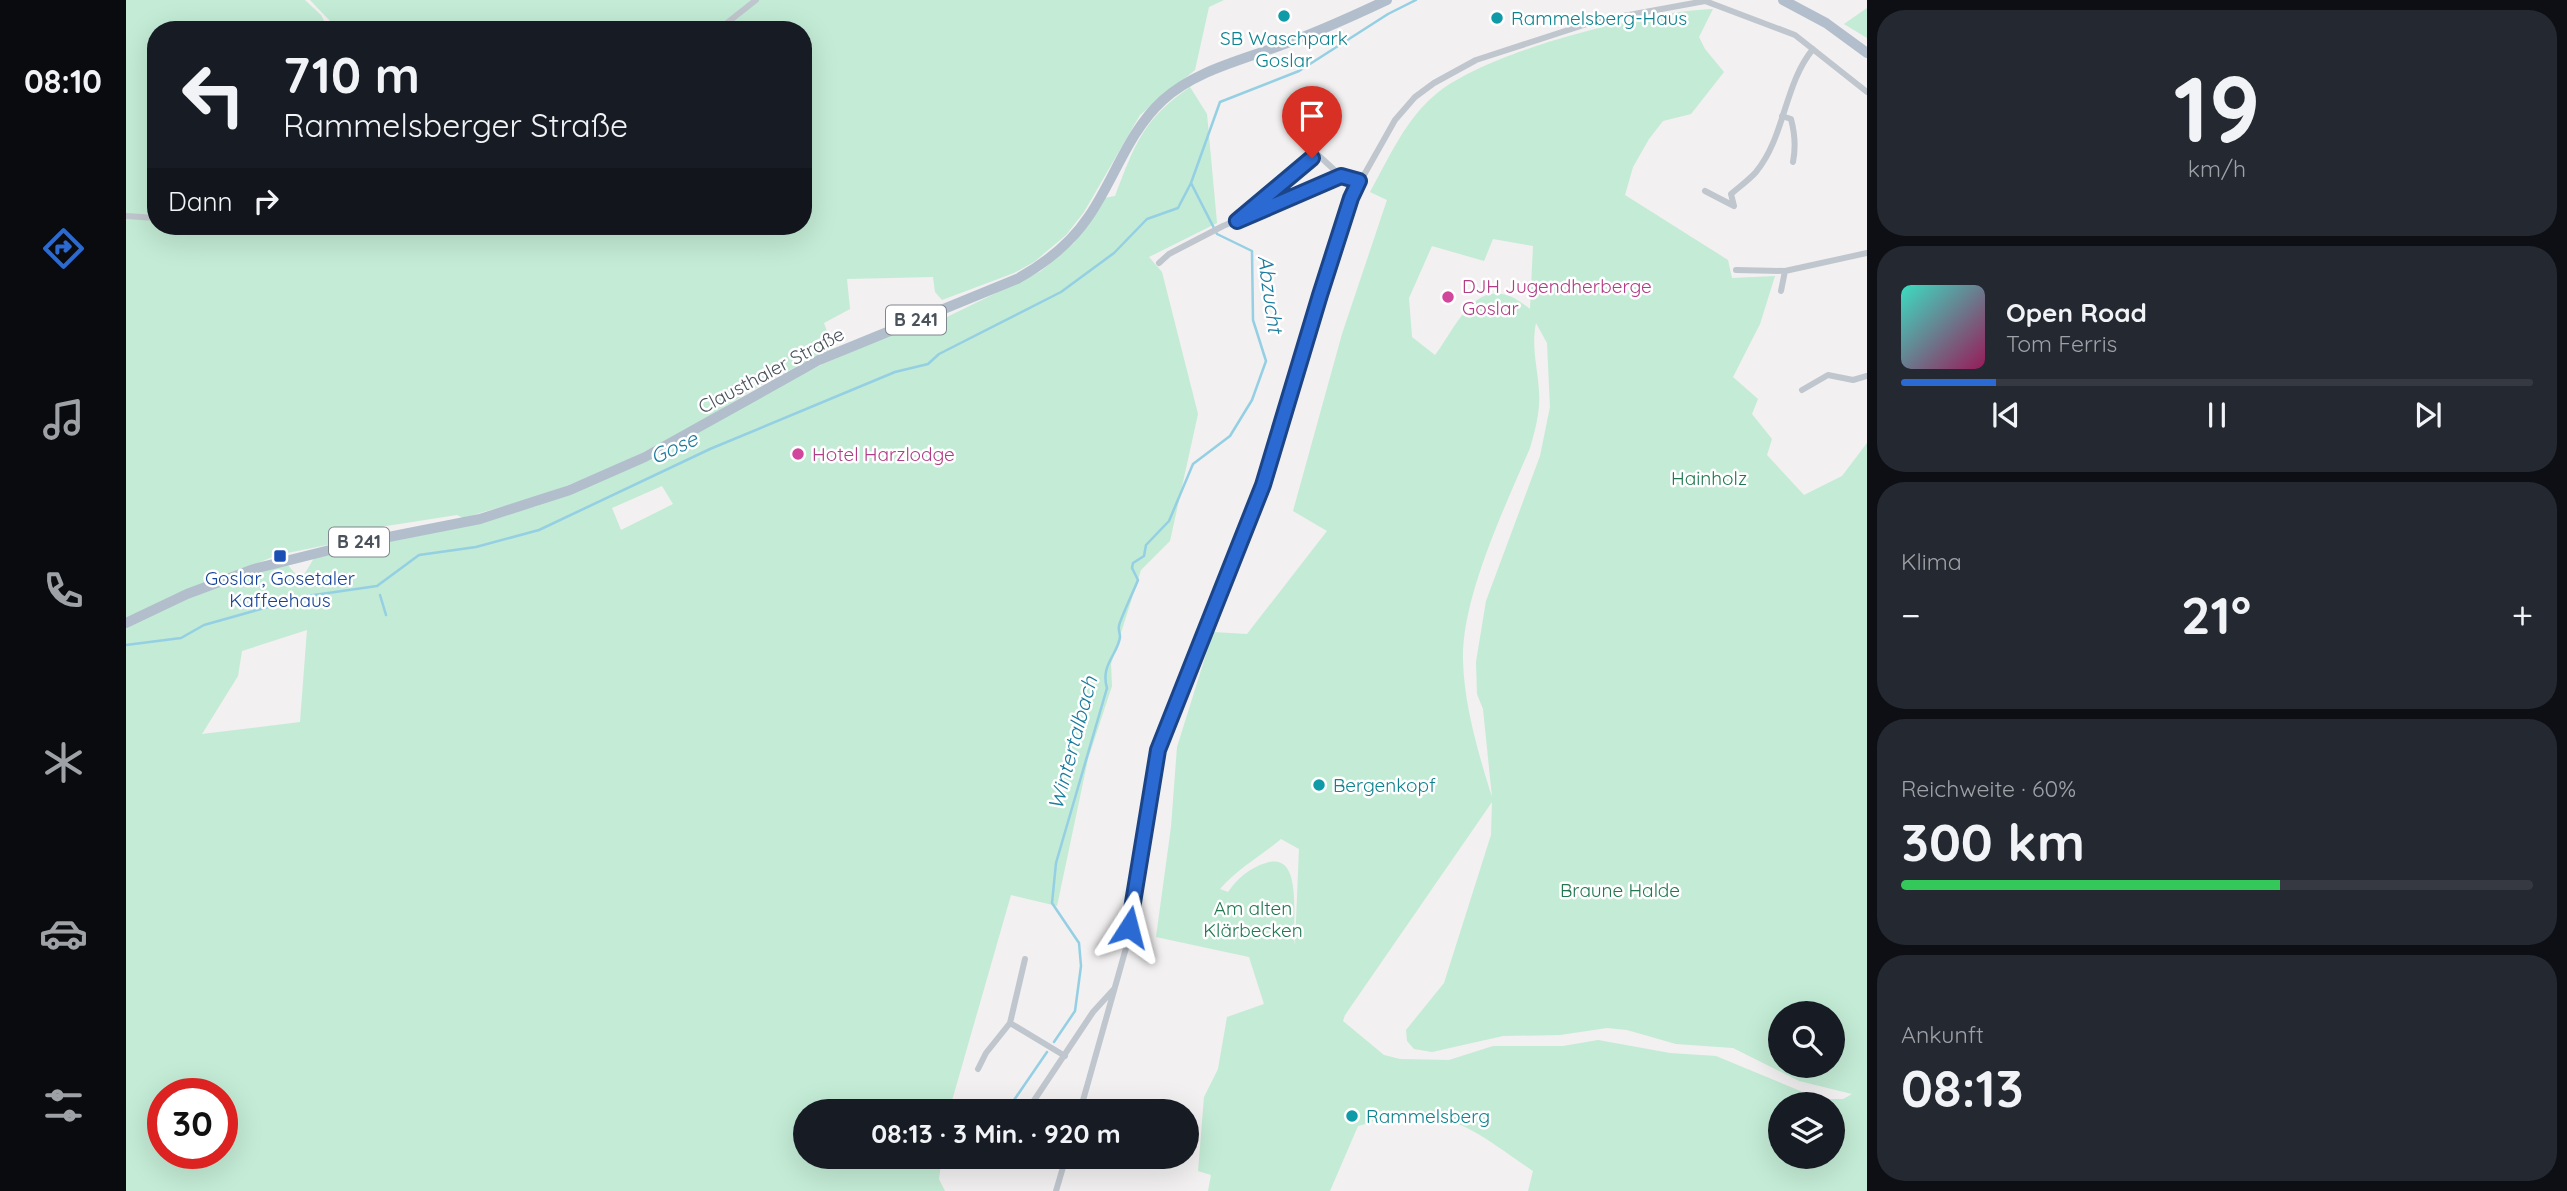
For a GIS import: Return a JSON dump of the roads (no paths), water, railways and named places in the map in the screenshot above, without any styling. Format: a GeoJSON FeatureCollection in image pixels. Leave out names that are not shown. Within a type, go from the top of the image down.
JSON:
{"type":"FeatureCollection","features":[{"type":"Feature","properties":{"kind":"main road","name":"Clausthaler Straße"},"geometry":{"type":"LineString","coordinates":[[126,623],[196,590],[254,569],[358,542],[480,519],[570,490],[645,457],[819,360],[1017,279],[1038,267],[1076,233],[1090,215],[1136,132],[1173,92],[1216,68],[1322,30],[1387,0]]}},
{"type":"Feature","properties":{"kind":"main road"},"geometry":{"type":"LineString","coordinates":[[1770,0],[1794,7]]}},
{"type":"Feature","properties":{"kind":"main road"},"geometry":{"type":"LineString","coordinates":[[1783,0],[1826,23],[1867,53]]}},
{"type":"Feature","properties":{"kind":"street"},"geometry":{"type":"LineString","coordinates":[[729,21],[756,0]]}},
{"type":"Feature","properties":{"kind":"street"},"geometry":{"type":"LineString","coordinates":[[1084,1099],[1126,948],[1158,750],[1263,485],[1351,198],[1395,120],[1415,97],[1454,70],[1596,21],[1708,0],[1795,35],[1867,92]]}},
{"type":"Feature","properties":{"kind":"street"},"geometry":{"type":"LineString","coordinates":[[1705,191],[1734,206],[1731,194],[1756,171],[1782,116],[1802,63],[1813,49]]}},
{"type":"Feature","properties":{"kind":"street"},"geometry":{"type":"LineString","coordinates":[[1782,116],[1791,119],[1796,148],[1793,162]]}},
{"type":"Feature","properties":{"kind":"street"},"geometry":{"type":"LineString","coordinates":[[1237,221],[1314,156],[1341,176],[1359,181]]}},
{"type":"Feature","properties":{"kind":"street"},"geometry":{"type":"LineString","coordinates":[[1159,263],[1169,254],[1223,226],[1341,176]]}},
{"type":"Feature","properties":{"kind":"street"},"geometry":{"type":"LineString","coordinates":[[126,215],[147,217]]}},
{"type":"Feature","properties":{"kind":"street"},"geometry":{"type":"LineString","coordinates":[[1736,270],[1785,271],[1867,253]]}},
{"type":"Feature","properties":{"kind":"street"},"geometry":{"type":"LineString","coordinates":[[1781,291],[1785,271]]}},
{"type":"Feature","properties":{"kind":"street"},"geometry":{"type":"LineString","coordinates":[[1802,390],[1828,375],[1853,380],[1867,376]]}},
{"type":"Feature","properties":{"kind":"street"},"geometry":{"type":"LineString","coordinates":[[978,1069],[986,1053],[1010,1023],[1024,959]]}},
{"type":"Feature","properties":{"kind":"street"},"geometry":{"type":"LineString","coordinates":[[1035,1099],[1093,1012],[1116,988]]}},
{"type":"Feature","properties":{"kind":"street"},"geometry":{"type":"LineString","coordinates":[[1010,1023],[1065,1056]]}},
{"type":"Feature","properties":{"kind":"street"},"geometry":{"type":"LineString","coordinates":[[1056,1191],[1062,1169]]}},
{"type":"Feature","properties":{"kind":"waterway","name":"Abzucht"},"geometry":{"type":"LineString","coordinates":[[1054,1042],[1075,1011],[1081,966],[1079,943],[1052,903],[1056,863],[1107,688],[1106,673],[1119,643],[1120,623],[1138,580],[1132,568],[1133,563],[1144,556],[1146,545],[1169,521],[1193,464],[1230,436],[1252,400],[1266,361],[1253,320],[1252,251],[1217,234],[1191,183],[1220,102],[1299,71],[1388,14],[1416,0]]}},
{"type":"Feature","properties":{"kind":"waterway","name":"Gose"},"geometry":{"type":"LineString","coordinates":[[126,645],[181,638],[204,625],[307,596],[377,586],[419,555],[476,547],[539,530],[710,449],[895,372],[928,364],[939,354],[1061,292],[1114,253],[1147,219],[1178,208],[1191,183]]}},
{"type":"Feature","properties":{"kind":"waterway"},"geometry":{"type":"LineString","coordinates":[[380,595],[386,615]]}},
{"type":"Feature","properties":{"kind":"waterway","name":"Wintertalbach"},"geometry":{"type":"LineString","coordinates":[[1015,1099],[1047,1052]]}},
{"type":"Feature","properties":{"kind":"place","name":"SB Waschpark Goslar"},"geometry":{"type":"Point","coordinates":[1284,16]}},
{"type":"Feature","properties":{"kind":"place","name":"Rammelsberg-Haus"},"geometry":{"type":"Point","coordinates":[1497,18]}},
{"type":"Feature","properties":{"kind":"place","name":"DJH Jugendherberge Goslar"},"geometry":{"type":"Point","coordinates":[1448,297]}},
{"type":"Feature","properties":{"kind":"place","name":"Hotel Harzlodge"},"geometry":{"type":"Point","coordinates":[798,454]}},
{"type":"Feature","properties":{"kind":"place","name":"Goslar, Gosetaler Kaffeehaus"},"geometry":{"type":"Point","coordinates":[280,556]}},
{"type":"Feature","properties":{"kind":"place","name":"Bergenkopf"},"geometry":{"type":"Point","coordinates":[1319,785]}},
{"type":"Feature","properties":{"kind":"place","name":"Rammelsberg"},"geometry":{"type":"Point","coordinates":[1352,1116]}},
{"type":"Feature","properties":{"kind":"park label","name":"Hainholz"},"geometry":{"type":"Point","coordinates":[1709,478]}},
{"type":"Feature","properties":{"kind":"park label","name":"Braune Halde"},"geometry":{"type":"Point","coordinates":[1620,890]}},
{"type":"Feature","properties":{"kind":"park label","name":"Am alten Klärbecken"},"geometry":{"type":"Point","coordinates":[1253,919]}}]}
